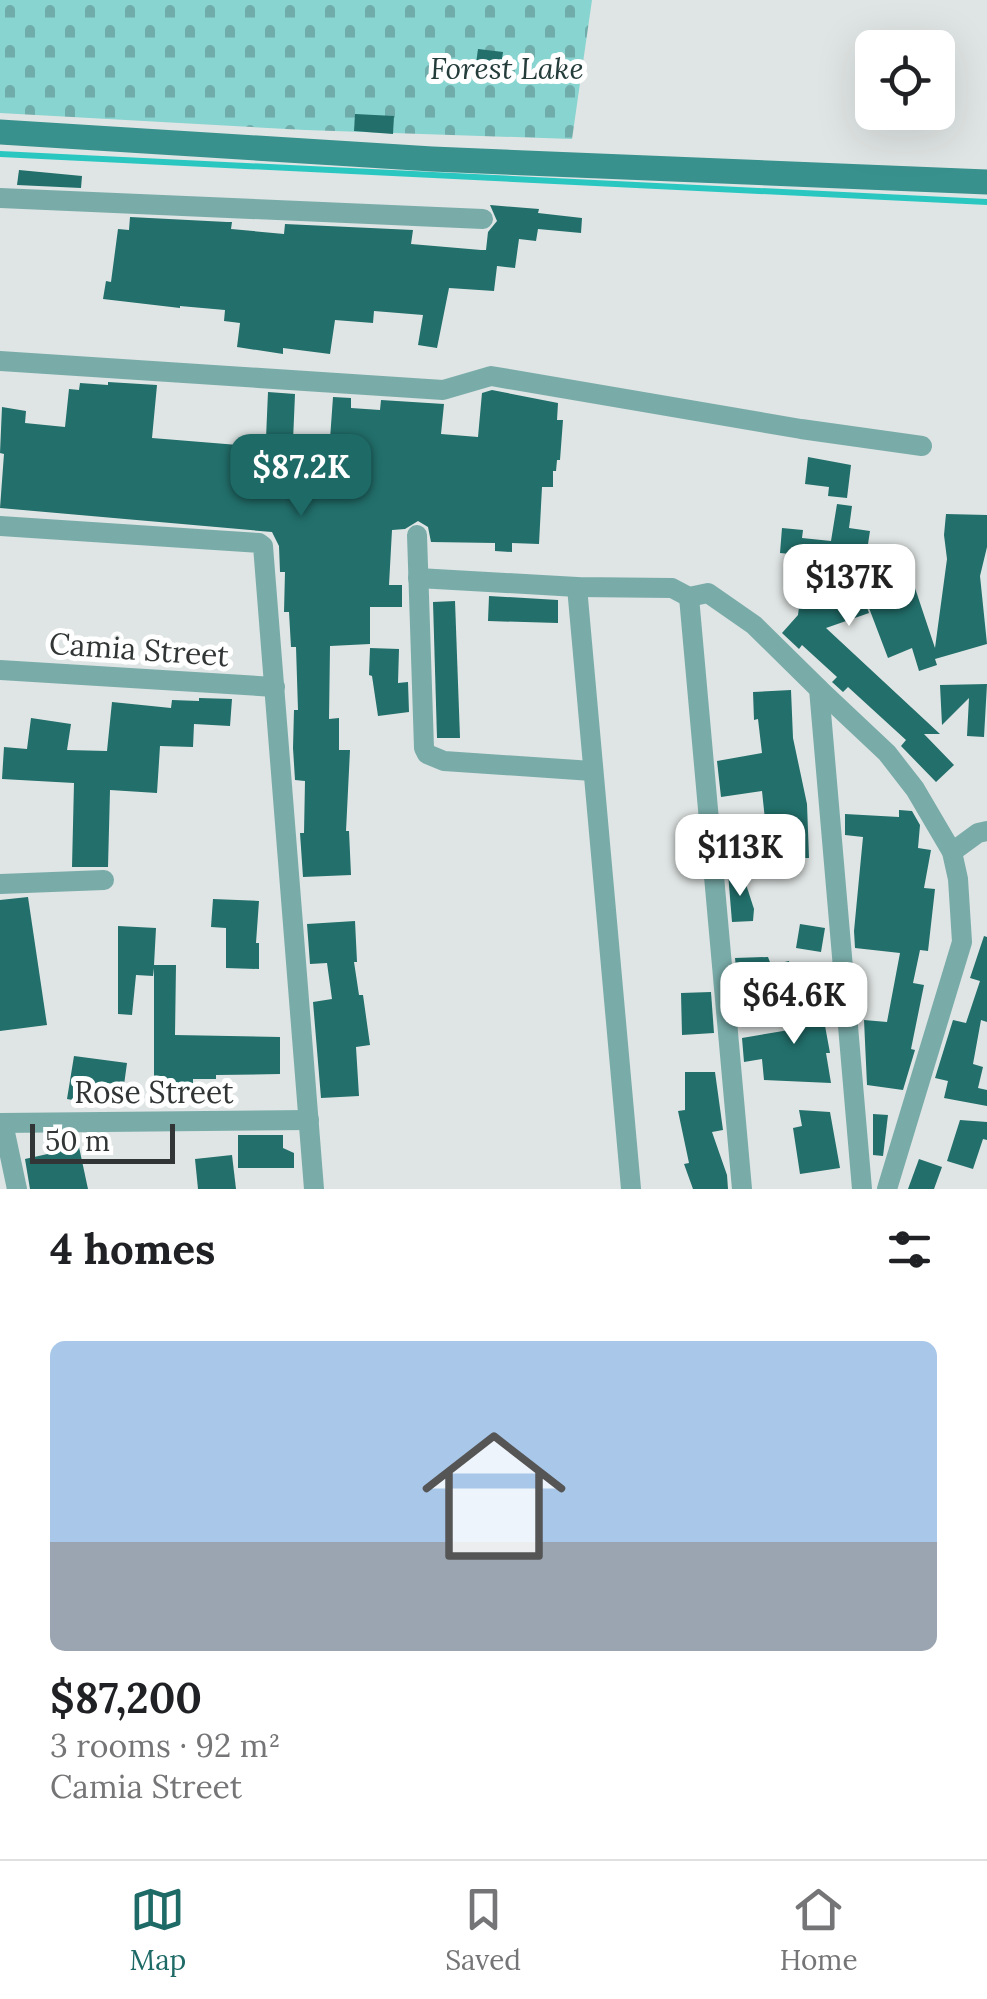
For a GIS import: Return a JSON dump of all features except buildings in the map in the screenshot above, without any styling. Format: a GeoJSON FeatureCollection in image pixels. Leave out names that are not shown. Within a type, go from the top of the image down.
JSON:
{"type":"FeatureCollection","features":[{"type":"Feature","properties":{"kind":"street"},"geometry":{"type":"LineString","coordinates":[[0,132],[432,159],[987,182]]}},
{"type":"Feature","properties":{"kind":"street"},"geometry":{"type":"LineString","coordinates":[[0,198],[482,220]]}},
{"type":"Feature","properties":{"kind":"street"},"geometry":{"type":"LineString","coordinates":[[0,361],[443,390],[492,376],[922,446]]}},
{"type":"Feature","properties":{"kind":"street"},"geometry":{"type":"LineString","coordinates":[[0,526],[262,544],[314,1189]]}},
{"type":"Feature","properties":{"kind":"street"},"geometry":{"type":"LineString","coordinates":[[416,534],[427,754],[444,762],[592,772]]}},
{"type":"Feature","properties":{"kind":"street"},"geometry":{"type":"LineString","coordinates":[[418,578],[672,588],[689,596],[704,592],[718,597],[754,624],[888,753],[916,789],[952,852],[962,911],[962,942],[887,1189]]}},
{"type":"Feature","properties":{"kind":"street"},"geometry":{"type":"LineString","coordinates":[[577,587],[631,1189]]}},
{"type":"Feature","properties":{"kind":"street"},"geometry":{"type":"LineString","coordinates":[[689,596],[742,1189]]}},
{"type":"Feature","properties":{"kind":"street","name":"Camia Street"},"geometry":{"type":"LineString","coordinates":[[0,670],[275,687]]}},
{"type":"Feature","properties":{"kind":"street"},"geometry":{"type":"LineString","coordinates":[[819,689],[862,1189]]}},
{"type":"Feature","properties":{"kind":"street"},"geometry":{"type":"LineString","coordinates":[[952,852],[987,831]]}},
{"type":"Feature","properties":{"kind":"street"},"geometry":{"type":"LineString","coordinates":[[0,884],[104,880]]}},
{"type":"Feature","properties":{"kind":"street","name":"Rose Street"},"geometry":{"type":"LineString","coordinates":[[2,1123],[309,1120]]}},
{"type":"Feature","properties":{"kind":"street"},"geometry":{"type":"LineString","coordinates":[[2,1123],[17,1189]]}},
{"type":"Feature","properties":{"kind":"green space","name":"Forest Lake"},"geometry":{"type":"Polygon","coordinates":[[[0,0],[592,0],[572,139],[305,130],[0,113],[0,0]]]}},
{"type":"Feature","properties":{"kind":"waterway"},"geometry":{"type":"LineString","coordinates":[[0,154],[987,202]]}}]}
